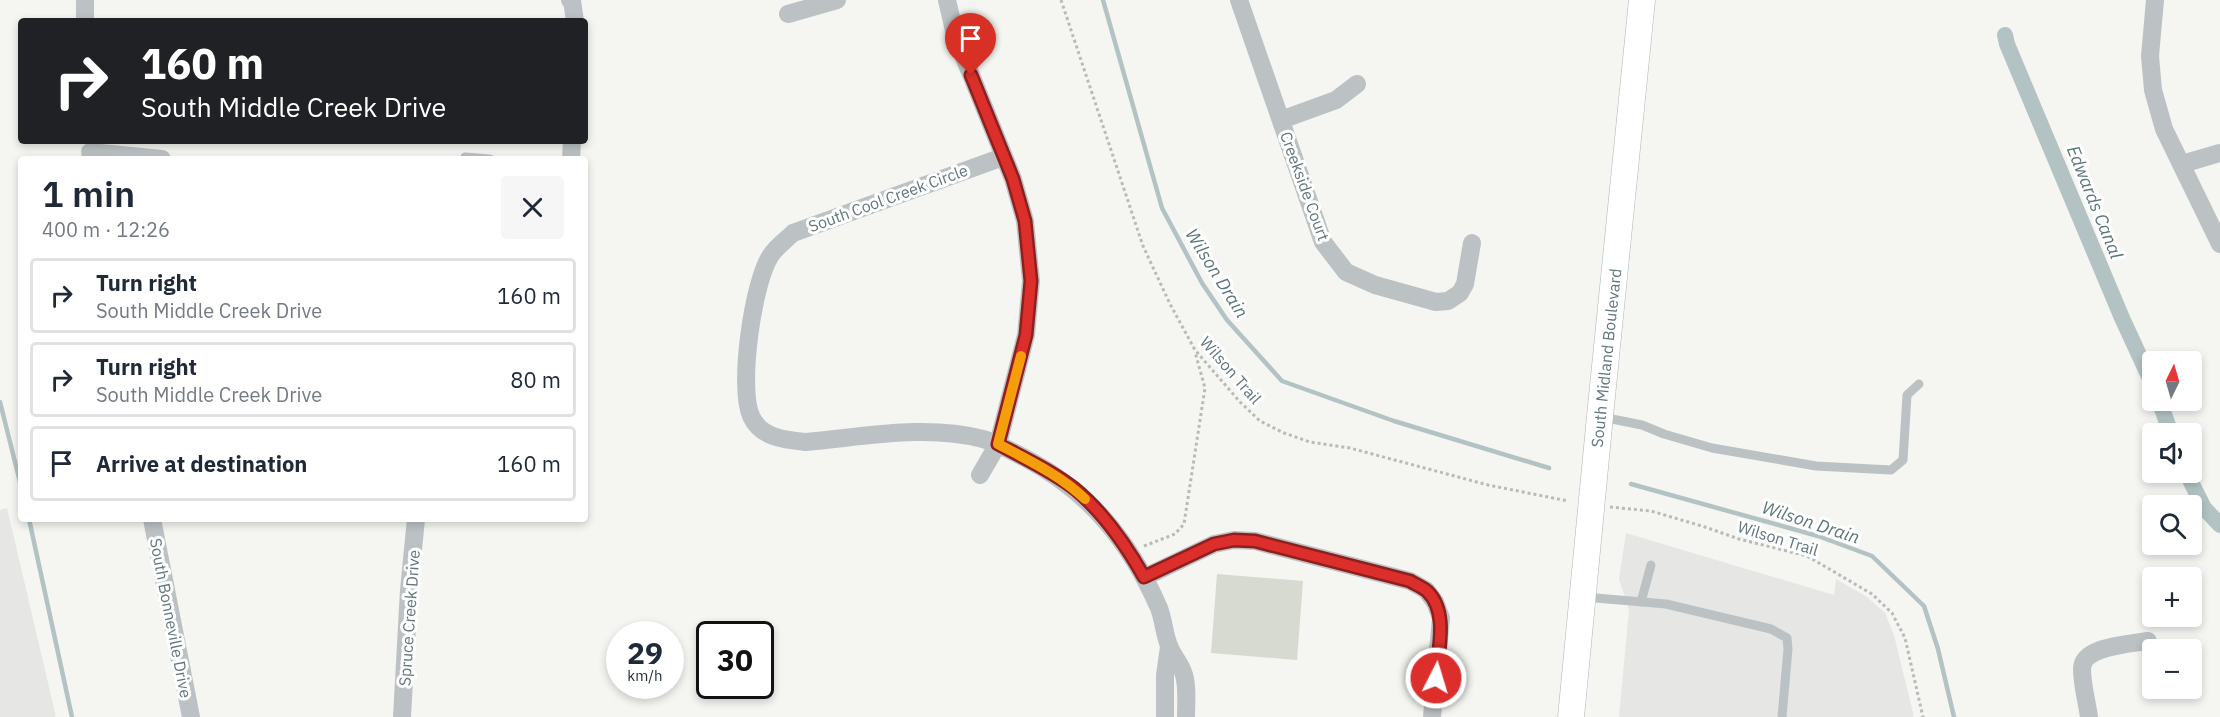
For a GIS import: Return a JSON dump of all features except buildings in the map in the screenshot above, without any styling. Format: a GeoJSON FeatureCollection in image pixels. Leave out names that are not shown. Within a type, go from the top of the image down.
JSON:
{"type":"FeatureCollection","features":[{"type":"Feature","properties":{"kind":"main road","name":"South Midland Boulevard"},"geometry":{"type":"LineString","coordinates":[[1571,717],[1642,0]]}},
{"type":"Feature","properties":{"kind":"street"},"geometry":{"type":"LineString","coordinates":[[85,0],[85,18]]}},
{"type":"Feature","properties":{"kind":"street"},"geometry":{"type":"LineString","coordinates":[[570,0],[575,18]]}},
{"type":"Feature","properties":{"kind":"street"},"geometry":{"type":"LineString","coordinates":[[788,14],[837,0]]}},
{"type":"Feature","properties":{"kind":"street"},"geometry":{"type":"LineString","coordinates":[[947,0],[955,35],[1013,179],[1025,221],[1031,281],[1026,335],[998,444],[980,476]]}},
{"type":"Feature","properties":{"kind":"street","name":"Creekside Court"},"geometry":{"type":"LineString","coordinates":[[1239,0],[1323,242],[1346,272],[1375,285],[1436,302],[1448,301],[1460,293],[1465,284],[1473,243]]}},
{"type":"Feature","properties":{"kind":"street"},"geometry":{"type":"LineString","coordinates":[[2155,0],[2150,56],[2153,90],[2164,129],[2220,244]]}},
{"type":"Feature","properties":{"kind":"street"},"geometry":{"type":"LineString","coordinates":[[1281,120],[1336,100],[1357,84]]}},
{"type":"Feature","properties":{"kind":"street"},"geometry":{"type":"LineString","coordinates":[[90,151],[135,156]]}},
{"type":"Feature","properties":{"kind":"street"},"geometry":{"type":"LineString","coordinates":[[2182,164],[2220,153]]}},
{"type":"Feature","properties":{"kind":"street","name":"South Cool Creek Circle"},"geometry":{"type":"LineString","coordinates":[[1003,157],[793,233],[771,254],[763,269],[754,304],[746,379],[751,416],[771,436],[806,442],[929,432],[956,434],[998,444],[1045,469],[1075,490],[1109,524],[1130,551],[1161,612],[1169,647]]}},
{"type":"Feature","properties":{"kind":"street","name":"South Bonneville Drive"},"geometry":{"type":"LineString","coordinates":[[153,522],[191,717]]}},
{"type":"Feature","properties":{"kind":"street","name":"Spruce Creek Drive"},"geometry":{"type":"LineString","coordinates":[[402,717],[409,590],[416,522]]}},
{"type":"Feature","properties":{"kind":"street"},"geometry":{"type":"LineString","coordinates":[[1144,577],[1214,544],[1234,540],[1255,541],[1410,581],[1426,590],[1435,602],[1441,618],[1432,717]]}},
{"type":"Feature","properties":{"kind":"street"},"geometry":{"type":"LineString","coordinates":[[2090,717],[2082,668],[2086,658],[2098,650],[2142,642]]}},
{"type":"Feature","properties":{"kind":"street"},"geometry":{"type":"LineString","coordinates":[[1166,717],[1165,675],[1169,647]]}},
{"type":"Feature","properties":{"kind":"street"},"geometry":{"type":"LineString","coordinates":[[1169,647],[1184,673],[1186,717]]}},
{"type":"Feature","properties":{"kind":"lane"},"geometry":{"type":"LineString","coordinates":[[1600,416],[1642,425],[1712,448],[1816,466],[1891,470],[1903,460],[1908,395],[1919,384]]}},
{"type":"Feature","properties":{"kind":"lane"},"geometry":{"type":"LineString","coordinates":[[1641,602],[1651,565]]}},
{"type":"Feature","properties":{"kind":"lane"},"geometry":{"type":"LineString","coordinates":[[1584,597],[1666,604],[1771,629],[1787,638],[1782,717]]}},
{"type":"Feature","properties":{"kind":"path","name":"Wilson Trail"},"geometry":{"type":"LineString","coordinates":[[1061,0],[1143,246],[1195,350],[1246,408],[1260,421],[1310,442],[1350,448],[1488,485],[1568,501]]}},
{"type":"Feature","properties":{"kind":"path"},"geometry":{"type":"LineString","coordinates":[[1130,551],[1175,534],[1184,524],[1205,388],[1196,362],[1195,350]]}},
{"type":"Feature","properties":{"kind":"path","name":"Wilson Trail"},"geometry":{"type":"LineString","coordinates":[[1609,507],[1651,511],[1739,539],[1808,556],[1872,594],[1892,613],[1905,638],[1923,717]]}},
{"type":"Feature","properties":{"kind":"shaded area"},"geometry":{"type":"Polygon","coordinates":[[[7,508],[56,717],[0,717],[0,510],[7,508]]]}},
{"type":"Feature","properties":{"kind":"shaded area"},"geometry":{"type":"Polygon","coordinates":[[[1626,533],[1834,595],[1836,579],[1867,597],[1885,613],[1894,635],[1914,717],[1619,717],[1629,610],[1619,579],[1626,533]]]}},
{"type":"Feature","properties":{"kind":"shaded area"},"geometry":{"type":"Polygon","coordinates":[[[1217,574],[1303,581],[1297,660],[1211,653],[1217,574]]]}},
{"type":"Feature","properties":{"kind":"waterway","name":"Wilson Drain"},"geometry":{"type":"LineString","coordinates":[[1103,0],[1162,208],[1202,283],[1227,320],[1282,381],[1394,421],[1549,468]]}},
{"type":"Feature","properties":{"kind":"waterway","name":"Edwards Canal"},"geometry":{"type":"LineString","coordinates":[[2005,35],[2142,361]]}},
{"type":"Feature","properties":{"kind":"waterway"},"geometry":{"type":"LineString","coordinates":[[0,402],[18,474]]}},
{"type":"Feature","properties":{"kind":"waterway","name":"Edwards Canal"},"geometry":{"type":"LineString","coordinates":[[2163,411],[2167,423]]}},
{"type":"Feature","properties":{"kind":"waterway","name":"Edwards Canal"},"geometry":{"type":"LineString","coordinates":[[2192,483],[2204,508],[2220,525]]}},
{"type":"Feature","properties":{"kind":"waterway","name":"Wilson Drain"},"geometry":{"type":"LineString","coordinates":[[1631,484],[1818,536],[1872,556],[1924,606],[1938,649],[1954,717]]}},
{"type":"Feature","properties":{"kind":"waterway"},"geometry":{"type":"LineString","coordinates":[[30,522],[72,717]]}},
{"type":"Feature","properties":{"kind":"slow traffic"},"geometry":{"type":"LineString","coordinates":[[1021,356],[998,444],[1045,469],[1085,499]]}},
{"type":"Feature","properties":{"kind":"route"},"geometry":{"type":"LineString","coordinates":[[971,75],[1013,179],[1025,221],[1031,281],[1026,335],[998,444],[1045,469],[1075,490],[1109,524],[1130,551],[1144,577],[1214,544],[1234,540],[1255,541],[1410,581],[1426,590],[1435,602],[1441,618],[1436,678]]}}]}
